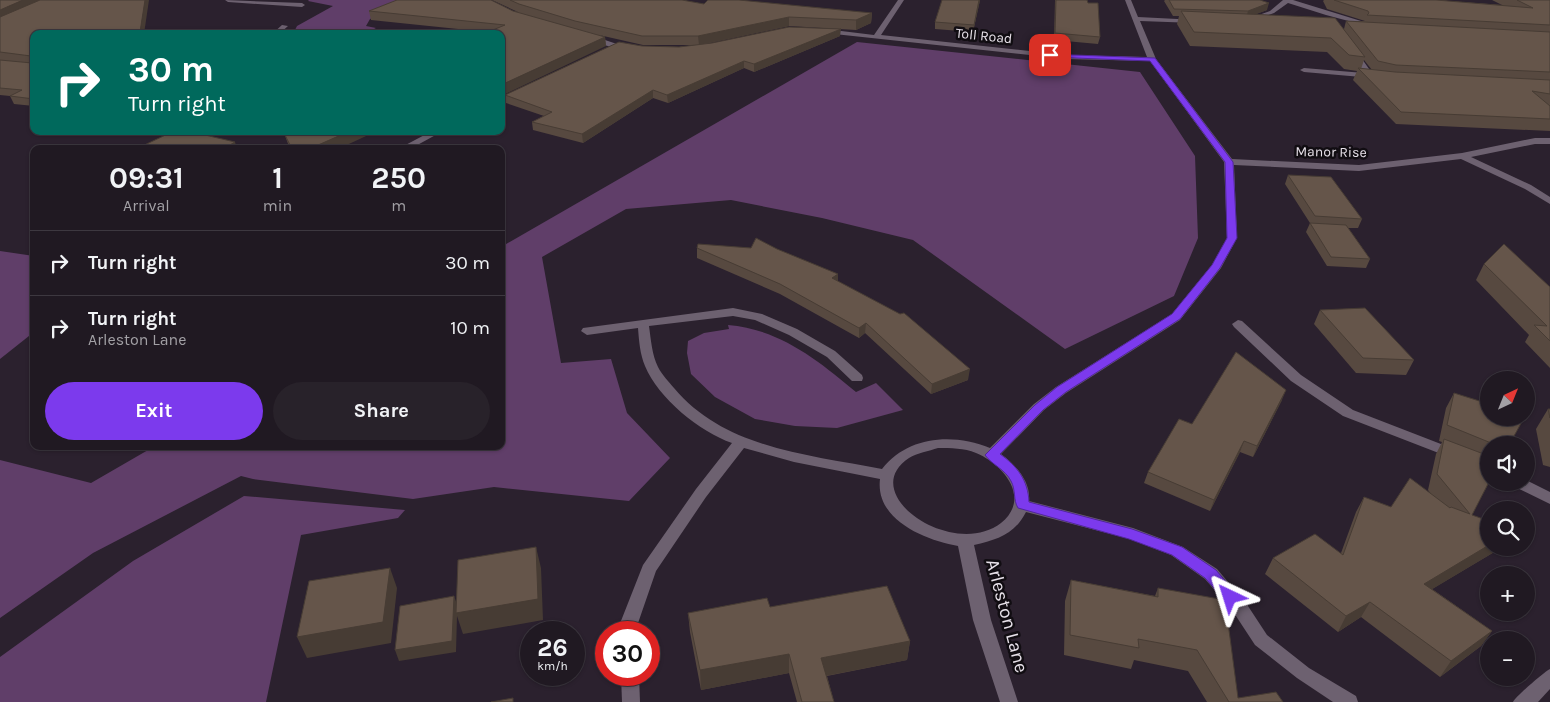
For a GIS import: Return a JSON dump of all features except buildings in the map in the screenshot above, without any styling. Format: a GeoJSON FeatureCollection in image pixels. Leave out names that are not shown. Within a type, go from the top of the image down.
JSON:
{"type":"FeatureCollection","features":[{"type":"Feature","properties":{"kind":"street"},"geometry":{"type":"LineString","coordinates":[[228,0],[300,3]]}},
{"type":"Feature","properties":{"kind":"street"},"geometry":{"type":"LineString","coordinates":[[877,36],[901,0]]}},
{"type":"Feature","properties":{"kind":"street"},"geometry":{"type":"LineString","coordinates":[[992,455],[1039,408],[1061,390],[1176,317],[1217,266],[1232,238],[1229,162],[1152,59],[1128,0]]}},
{"type":"Feature","properties":{"kind":"street"},"geometry":{"type":"LineString","coordinates":[[1269,23],[1241,22],[1272,12],[1287,0],[1328,14],[1383,29],[1344,28]]}},
{"type":"Feature","properties":{"kind":"street"},"geometry":{"type":"LineString","coordinates":[[1135,19],[1202,21]]}},
{"type":"Feature","properties":{"kind":"street"},"geometry":{"type":"LineString","coordinates":[[280,30],[284,26]]}},
{"type":"Feature","properties":{"kind":"street","name":"Toll Road"},"geometry":{"type":"LineString","coordinates":[[818,31],[843,32],[999,51],[1066,57],[1152,59]]}},
{"type":"Feature","properties":{"kind":"street"},"geometry":{"type":"LineString","coordinates":[[580,35],[635,50]]}},
{"type":"Feature","properties":{"kind":"street"},"geometry":{"type":"LineString","coordinates":[[1304,70],[1374,77],[1344,41]]}},
{"type":"Feature","properties":{"kind":"street"},"geometry":{"type":"LineString","coordinates":[[607,51],[616,46]]}},
{"type":"Feature","properties":{"kind":"street"},"geometry":{"type":"LineString","coordinates":[[505,99],[528,89]]}},
{"type":"Feature","properties":{"kind":"street"},"geometry":{"type":"LineString","coordinates":[[410,145],[431,135]]}},
{"type":"Feature","properties":{"kind":"street","name":"Manor Rise"},"geometry":{"type":"LineString","coordinates":[[1229,162],[1359,168],[1462,156],[1535,141],[1550,141]]}},
{"type":"Feature","properties":{"kind":"street"},"geometry":{"type":"LineString","coordinates":[[1462,156],[1528,187],[1550,201]]}},
{"type":"Feature","properties":{"kind":"street"},"geometry":{"type":"LineString","coordinates":[[587,331],[734,312],[758,317],[793,332],[831,354],[857,378]]}},
{"type":"Feature","properties":{"kind":"street"},"geometry":{"type":"LineString","coordinates":[[642,324],[651,366],[670,396],[696,419],[740,442],[787,454],[886,474]]}},
{"type":"Feature","properties":{"kind":"street"},"geometry":{"type":"LineString","coordinates":[[1238,324],[1296,378],[1348,413],[1467,459]]}},
{"type":"Feature","properties":{"kind":"street"},"geometry":{"type":"LineString","coordinates":[[630,621],[649,569],[701,493],[740,442]]}},
{"type":"Feature","properties":{"kind":"street"},"geometry":{"type":"LineString","coordinates":[[936,443],[956,443],[975,447],[992,455],[1006,465],[1017,477],[1022,491],[1022,505],[1016,519],[1004,530],[986,537],[965,540],[935,535],[921,530],[903,519],[891,505],[885,489],[886,474],[893,462],[904,453],[919,446],[936,443]]}},
{"type":"Feature","properties":{"kind":"street"},"geometry":{"type":"LineString","coordinates":[[1535,491],[1550,499]]}},
{"type":"Feature","properties":{"kind":"street"},"geometry":{"type":"LineString","coordinates":[[1022,505],[1132,534],[1177,551],[1210,574],[1240,608],[1261,640],[1302,673],[1349,702]]}},
{"type":"Feature","properties":{"kind":"street","name":"Arleston Lane"},"geometry":{"type":"LineString","coordinates":[[965,540],[982,620],[1009,702]]}},
{"type":"Feature","properties":{"kind":"street"},"geometry":{"type":"LineString","coordinates":[[1522,702],[1530,698],[1550,677]]}},
{"type":"Feature","properties":{"kind":"street"},"geometry":{"type":"LineString","coordinates":[[630,686],[631,702]]}},
{"type":"Feature","properties":{"kind":"shaded area"},"geometry":{"type":"Polygon","coordinates":[[[403,0],[370,19],[366,26],[376,28],[372,30],[295,30],[297,26],[333,6],[308,1],[403,0]]]}},
{"type":"Feature","properties":{"kind":"shaded area"},"geometry":{"type":"Polygon","coordinates":[[[857,42],[1140,72],[1195,156],[1198,238],[1174,296],[1065,349],[913,240],[822,218],[731,200],[626,209],[542,257],[561,363],[611,359],[627,413],[670,458],[629,501],[494,487],[413,499],[241,476],[93,553],[0,618],[0,460],[91,483],[148,450],[505,450],[505,245],[857,42]]]}},
{"type":"Feature","properties":{"kind":"shaded area"},"geometry":{"type":"Polygon","coordinates":[[[0,251],[30,255],[30,335],[0,359],[0,251]]]}},
{"type":"Feature","properties":{"kind":"shaded area"},"geometry":{"type":"Polygon","coordinates":[[[728,325],[764,333],[797,348],[856,392],[876,383],[903,410],[837,428],[795,426],[755,419],[715,397],[691,374],[687,353],[688,341],[704,333],[729,329],[728,325]]]}},
{"type":"Feature","properties":{"kind":"shaded area"},"geometry":{"type":"Polygon","coordinates":[[[244,496],[405,510],[398,518],[301,535],[266,702],[0,702],[0,657],[133,561],[244,496]]]}},
{"type":"Feature","properties":{"kind":"route"},"geometry":{"type":"LineString","coordinates":[[1050,55],[1111,59],[1152,59],[1229,162],[1232,238],[1217,266],[1176,317],[1061,390],[1039,408],[992,455],[1006,465],[1017,477],[1022,491],[1022,505],[1132,534],[1177,551],[1210,574],[1230,597]]}}]}
